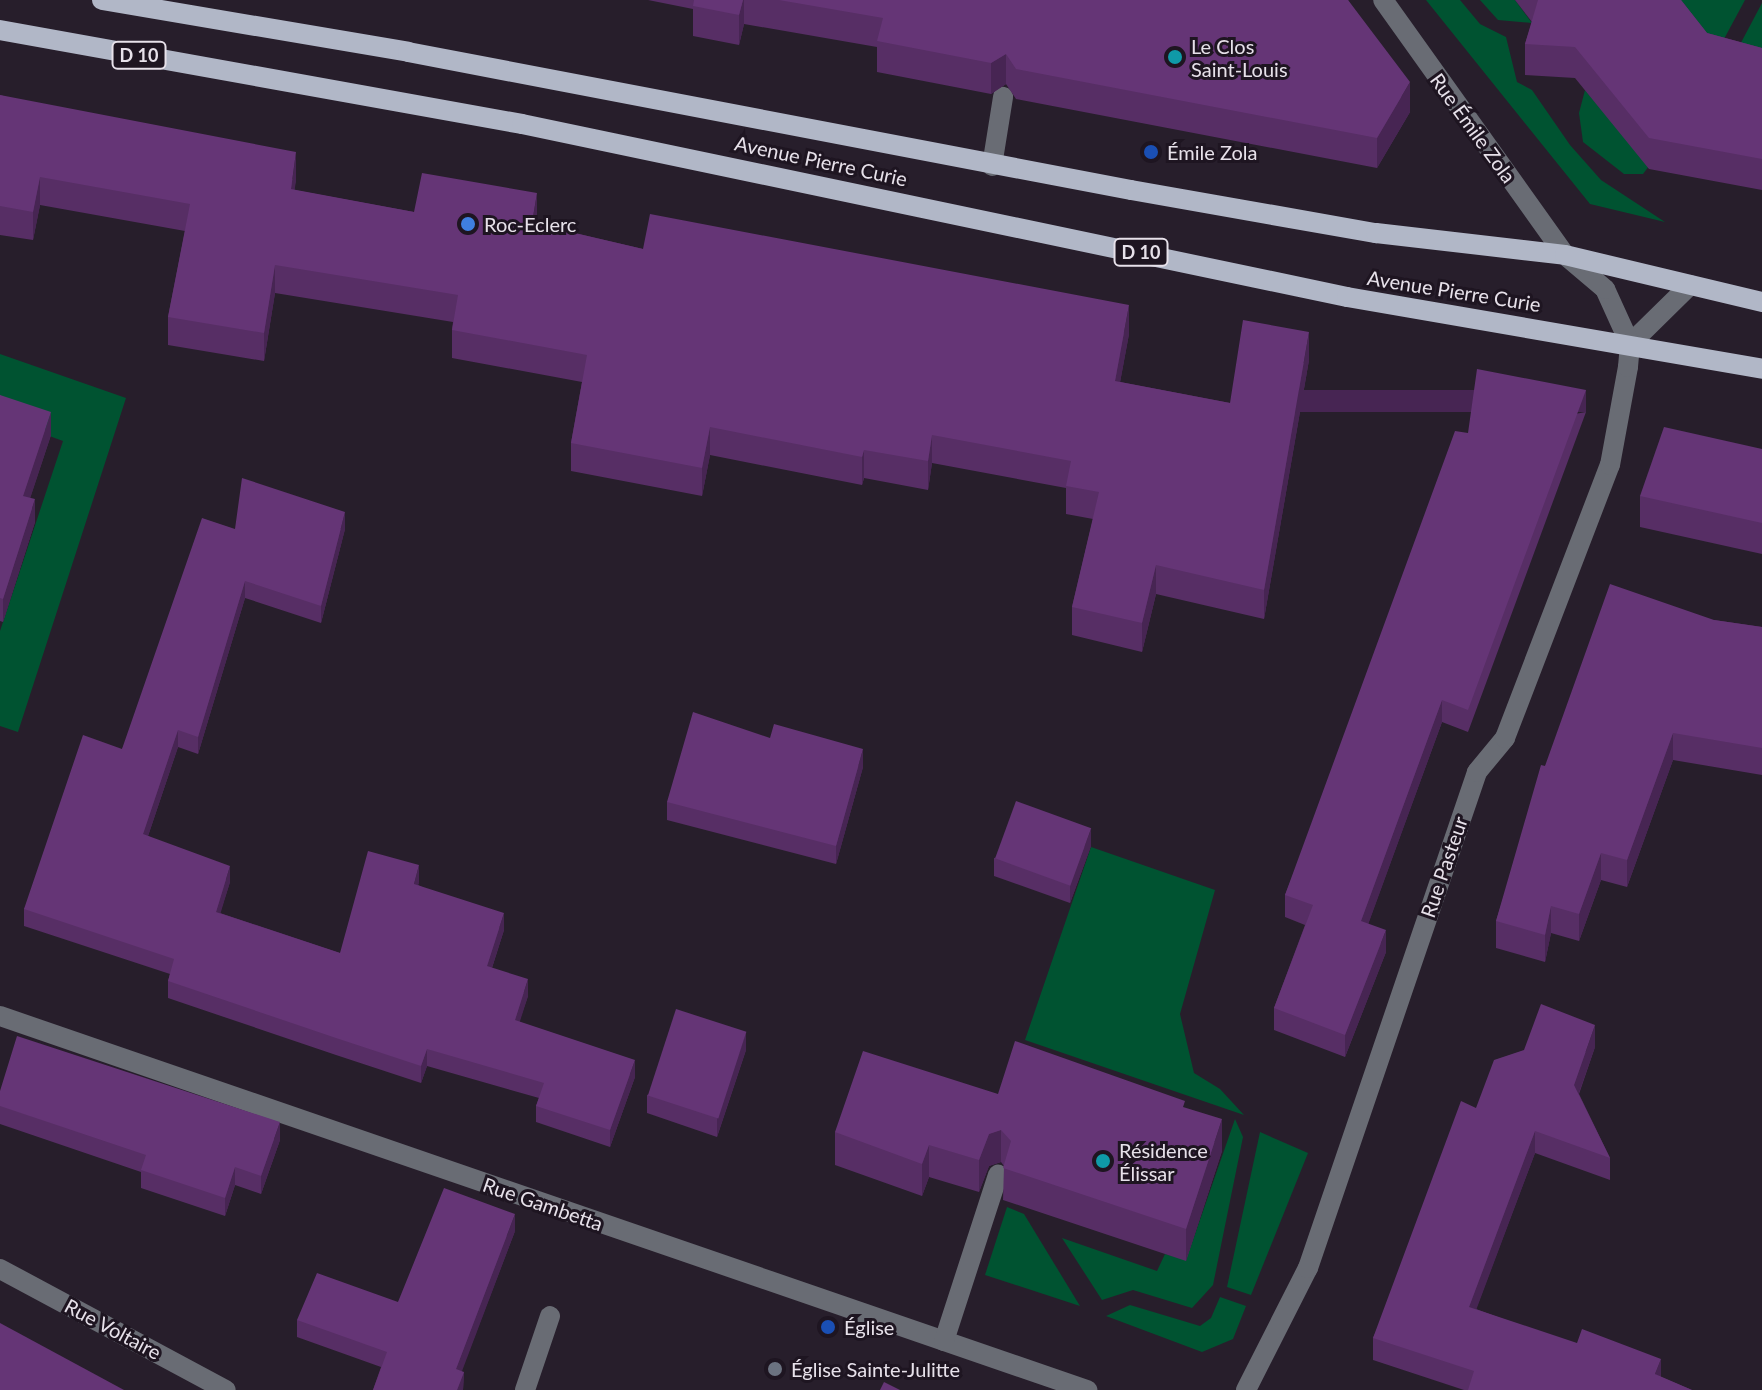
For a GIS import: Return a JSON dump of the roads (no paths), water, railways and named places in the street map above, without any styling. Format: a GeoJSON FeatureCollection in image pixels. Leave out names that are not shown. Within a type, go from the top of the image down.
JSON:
{"type":"FeatureCollection","features":[{"type":"Feature","properties":{"kind":"main road","name":"Avenue Pierre Curie"},"geometry":{"type":"LineString","coordinates":[[102,0],[483,66],[992,166],[1376,233],[1565,255],[1762,302]]}},
{"type":"Feature","properties":{"kind":"main road","name":"Avenue Pierre Curie"},"geometry":{"type":"LineString","coordinates":[[0,30],[522,124],[1347,297],[1762,369]]}},
{"type":"Feature","properties":{"kind":"street","name":"Rue Émile Zola"},"geometry":{"type":"LineString","coordinates":[[1383,0],[1565,255]]}},
{"type":"Feature","properties":{"kind":"street"},"geometry":{"type":"LineString","coordinates":[[992,166],[1003,97]]}},
{"type":"Feature","properties":{"kind":"street"},"geometry":{"type":"LineString","coordinates":[[1565,255],[1605,289],[1630,344],[1690,285]]}},
{"type":"Feature","properties":{"kind":"street","name":"Rue Pasteur"},"geometry":{"type":"LineString","coordinates":[[1246,1390],[1308,1268],[1477,772],[1505,738],[1610,465],[1630,344]]}},
{"type":"Feature","properties":{"kind":"street","name":"Rue Gambetta"},"geometry":{"type":"LineString","coordinates":[[0,1016],[1087,1390]]}},
{"type":"Feature","properties":{"kind":"street"},"geometry":{"type":"LineString","coordinates":[[944,1341],[998,1175]]}},
{"type":"Feature","properties":{"kind":"street","name":"Rue Voltaire"},"geometry":{"type":"LineString","coordinates":[[0,1269],[226,1390]]}},
{"type":"Feature","properties":{"kind":"street"},"geometry":{"type":"LineString","coordinates":[[525,1390],[550,1316]]}},
{"type":"Feature","properties":{"kind":"place","name":"Le Clos Saint-Louis"},"geometry":{"type":"Point","coordinates":[1175,57]}},
{"type":"Feature","properties":{"kind":"place","name":"Émile Zola"},"geometry":{"type":"Point","coordinates":[1151,152]}},
{"type":"Feature","properties":{"kind":"place","name":"Roc-Eclerc"},"geometry":{"type":"Point","coordinates":[468,224]}},
{"type":"Feature","properties":{"kind":"place","name":"Résidence Élissar"},"geometry":{"type":"Point","coordinates":[1103,1161]}},
{"type":"Feature","properties":{"kind":"place","name":"Église"},"geometry":{"type":"Point","coordinates":[828,1327]}},
{"type":"Feature","properties":{"kind":"place","name":"Église Sainte-Julitte"},"geometry":{"type":"Point","coordinates":[775,1369]}}]}
